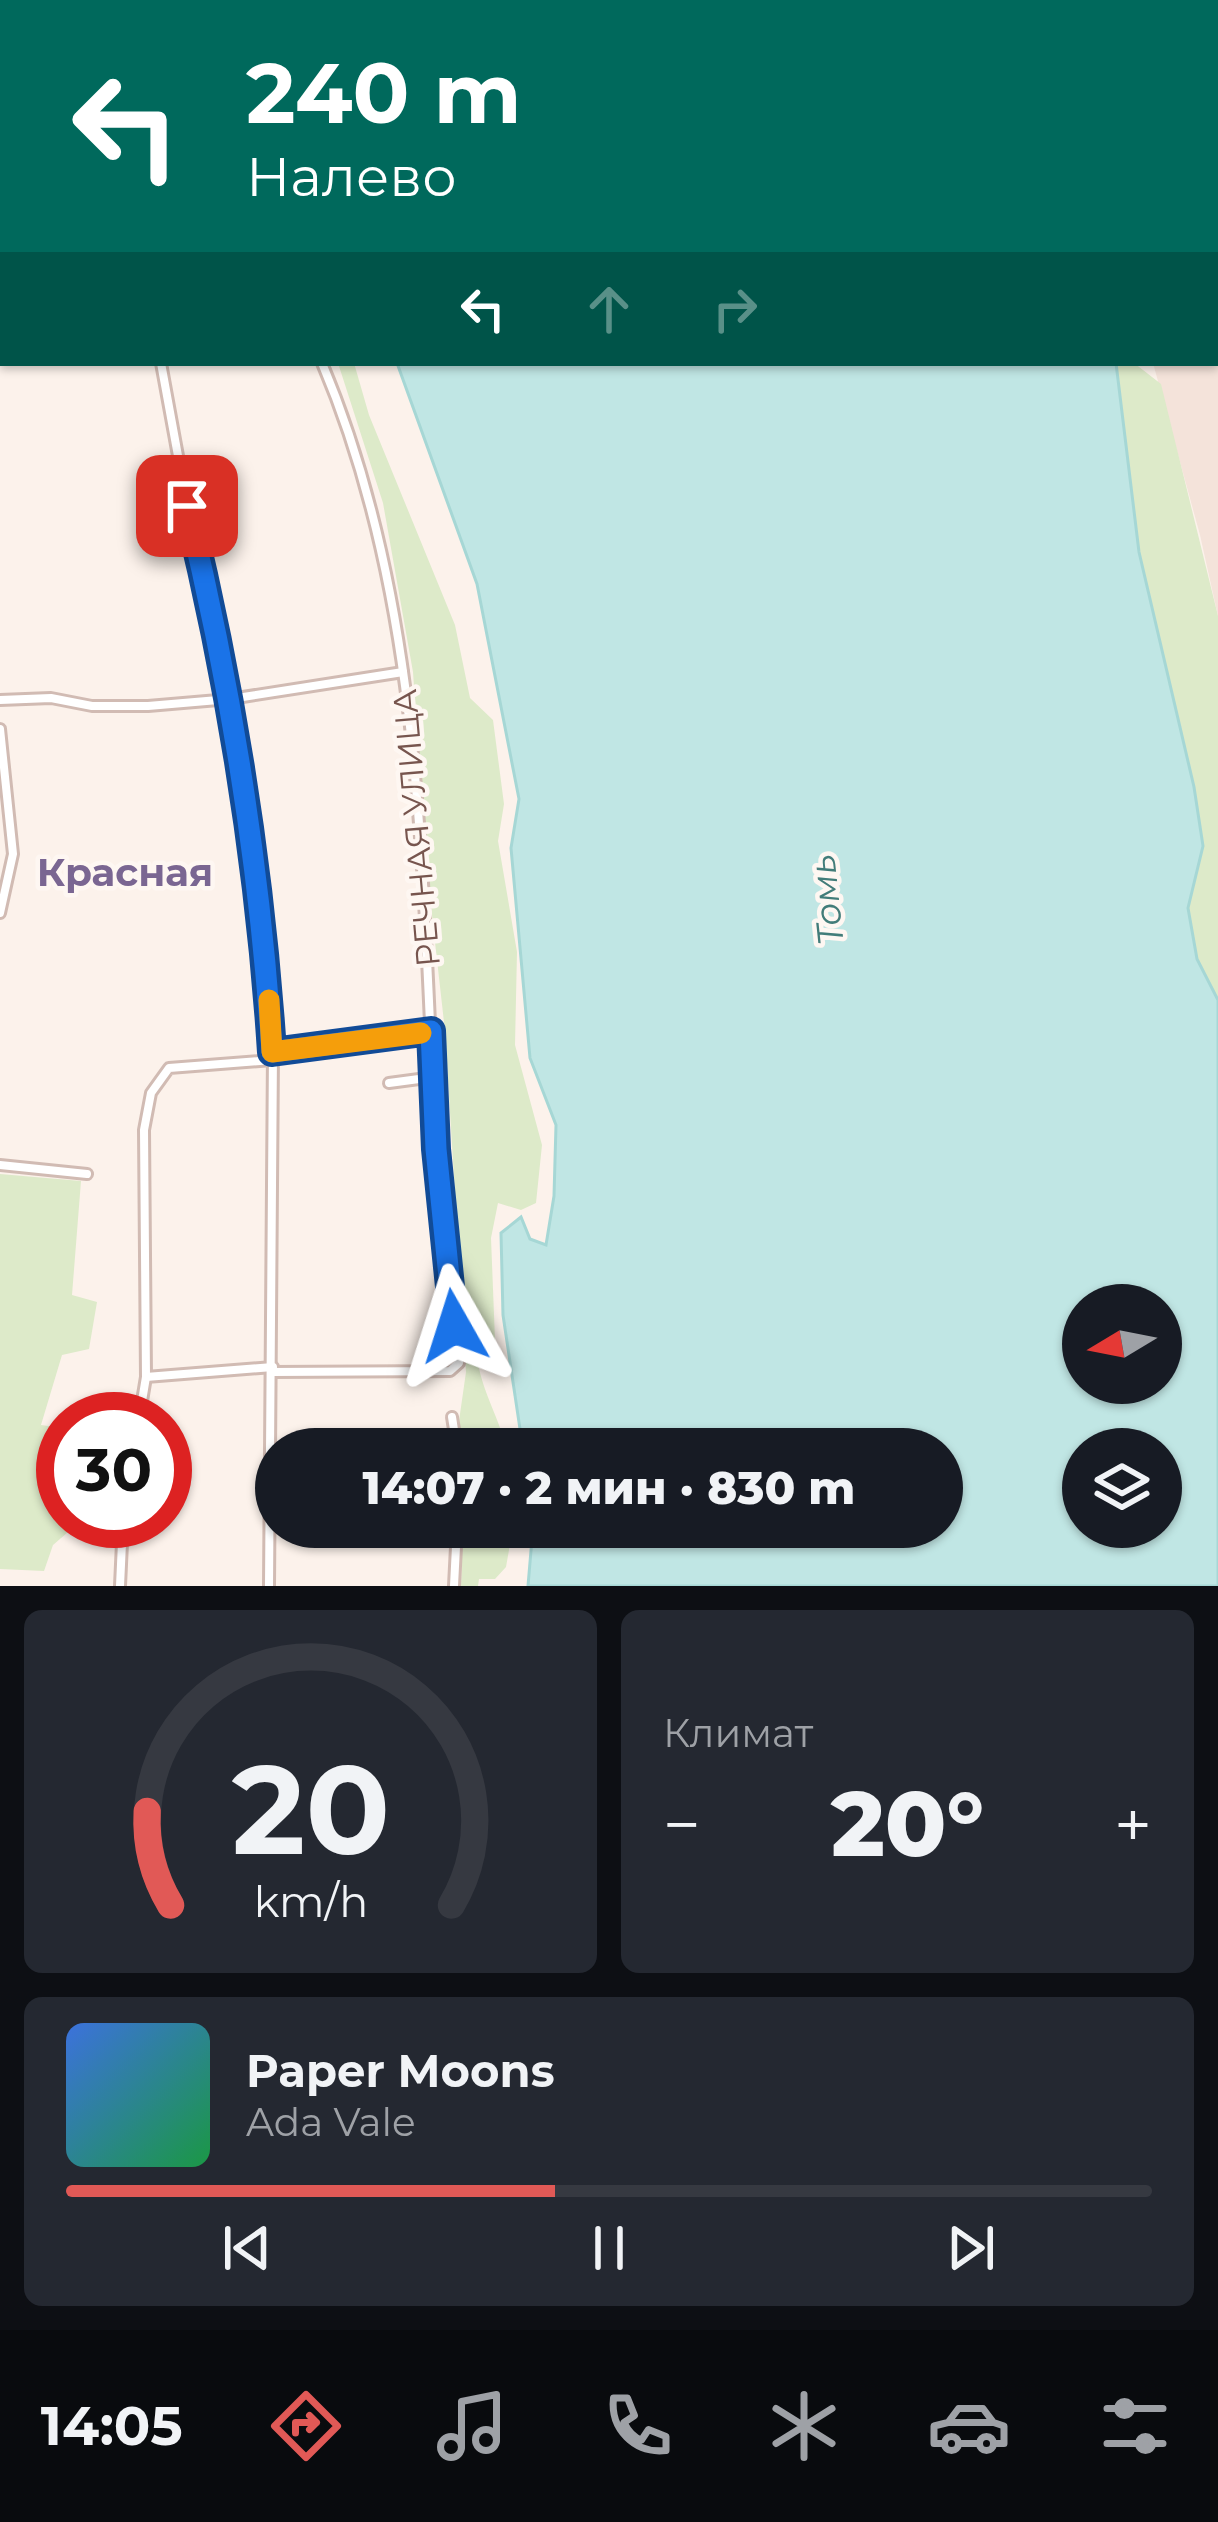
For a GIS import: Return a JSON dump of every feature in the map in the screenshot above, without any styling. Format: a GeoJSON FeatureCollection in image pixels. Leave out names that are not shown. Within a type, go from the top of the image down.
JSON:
{"type":"FeatureCollection","features":[{"type":"Feature","properties":{"kind":"street"},"geometry":{"type":"LineString","coordinates":[[161,366],[247,797],[272,1056],[269,1586]]}},
{"type":"Feature","properties":{"kind":"street","name":"РЕЧНАЯ УЛИЦА"},"geometry":{"type":"LineString","coordinates":[[273,1370],[450,1371],[459,1363],[436,1149],[410,713],[372,519],[323,366]]}},
{"type":"Feature","properties":{"kind":"street"},"geometry":{"type":"LineString","coordinates":[[0,700],[51,698],[122,707],[230,699],[403,671]]}},
{"type":"Feature","properties":{"kind":"street"},"geometry":{"type":"LineString","coordinates":[[0,730],[14,854],[0,914]]}},
{"type":"Feature","properties":{"kind":"street"},"geometry":{"type":"LineString","coordinates":[[144,1392],[144,1130],[152,1094],[169,1068],[431,1031]]}},
{"type":"Feature","properties":{"kind":"street"},"geometry":{"type":"LineString","coordinates":[[389,1083],[434,1077]]}},
{"type":"Feature","properties":{"kind":"street"},"geometry":{"type":"LineString","coordinates":[[0,1165],[87,1174]]}},
{"type":"Feature","properties":{"kind":"street"},"geometry":{"type":"LineString","coordinates":[[146,1378],[273,1370]]}},
{"type":"Feature","properties":{"kind":"street"},"geometry":{"type":"LineString","coordinates":[[452,1418],[454,1428]]}},
{"type":"Feature","properties":{"kind":"street"},"geometry":{"type":"LineString","coordinates":[[120,1586],[122,1548]]}},
{"type":"Feature","properties":{"kind":"street"},"geometry":{"type":"LineString","coordinates":[[454,1586],[456,1548]]}},
{"type":"Feature","properties":{"kind":"shaded area"},"geometry":{"type":"Polygon","coordinates":[[[1154,366],[1218,366],[1218,616],[1154,366]]]}},
{"type":"Feature","properties":{"kind":"green space"},"geometry":{"type":"Polygon","coordinates":[[[339,366],[355,366],[369,415],[455,625],[470,698],[493,720],[504,804],[498,841],[517,952],[515,1045],[542,1145],[536,1203],[521,1210],[498,1203],[491,1238],[495,1340],[476,1350],[499,1428],[458,1428],[466,1372],[445,1031],[426,862],[413,672],[383,503],[339,366]]]}},
{"type":"Feature","properties":{"kind":"green space"},"geometry":{"type":"Polygon","coordinates":[[[1116,366],[1138,366],[1161,384],[1218,616],[1218,1000],[1197,959],[1188,907],[1203,846],[1139,552],[1116,366]]]}},
{"type":"Feature","properties":{"kind":"green space"},"geometry":{"type":"Polygon","coordinates":[[[0,1174],[81,1181],[72,1295],[97,1302],[89,1349],[62,1355],[51,1392],[36,1392],[36,1548],[52,1548],[44,1571],[0,1569],[0,1174]]]}},
{"type":"Feature","properties":{"kind":"green space"},"geometry":{"type":"Polygon","coordinates":[[[462,1548],[509,1548],[506,1567],[495,1579],[461,1586],[462,1548]]]}},
{"type":"Feature","properties":{"kind":"water","name":"Томь"},"geometry":{"type":"Polygon","coordinates":[[[398,366],[1116,366],[1139,552],[1194,787],[1203,846],[1188,908],[1197,959],[1218,1000],[1218,1586],[528,1586],[531,1548],[963,1548],[963,1428],[520,1428],[503,1315],[501,1233],[521,1217],[530,1239],[546,1245],[554,1196],[556,1125],[530,1058],[511,848],[519,799],[477,584],[398,366]]]}},
{"type":"Feature","properties":{"kind":"slow traffic"},"geometry":{"type":"LineString","coordinates":[[269,1000],[272,1052],[421,1033]]}},
{"type":"Feature","properties":{"kind":"district","name":"Красная"},"geometry":{"type":"Point","coordinates":[125,872]}},
{"type":"Feature","properties":{"kind":"route"},"geometry":{"type":"LineString","coordinates":[[187,506],[214,616],[247,797],[272,1052],[431,1031],[436,1149],[454,1326]]}}]}
